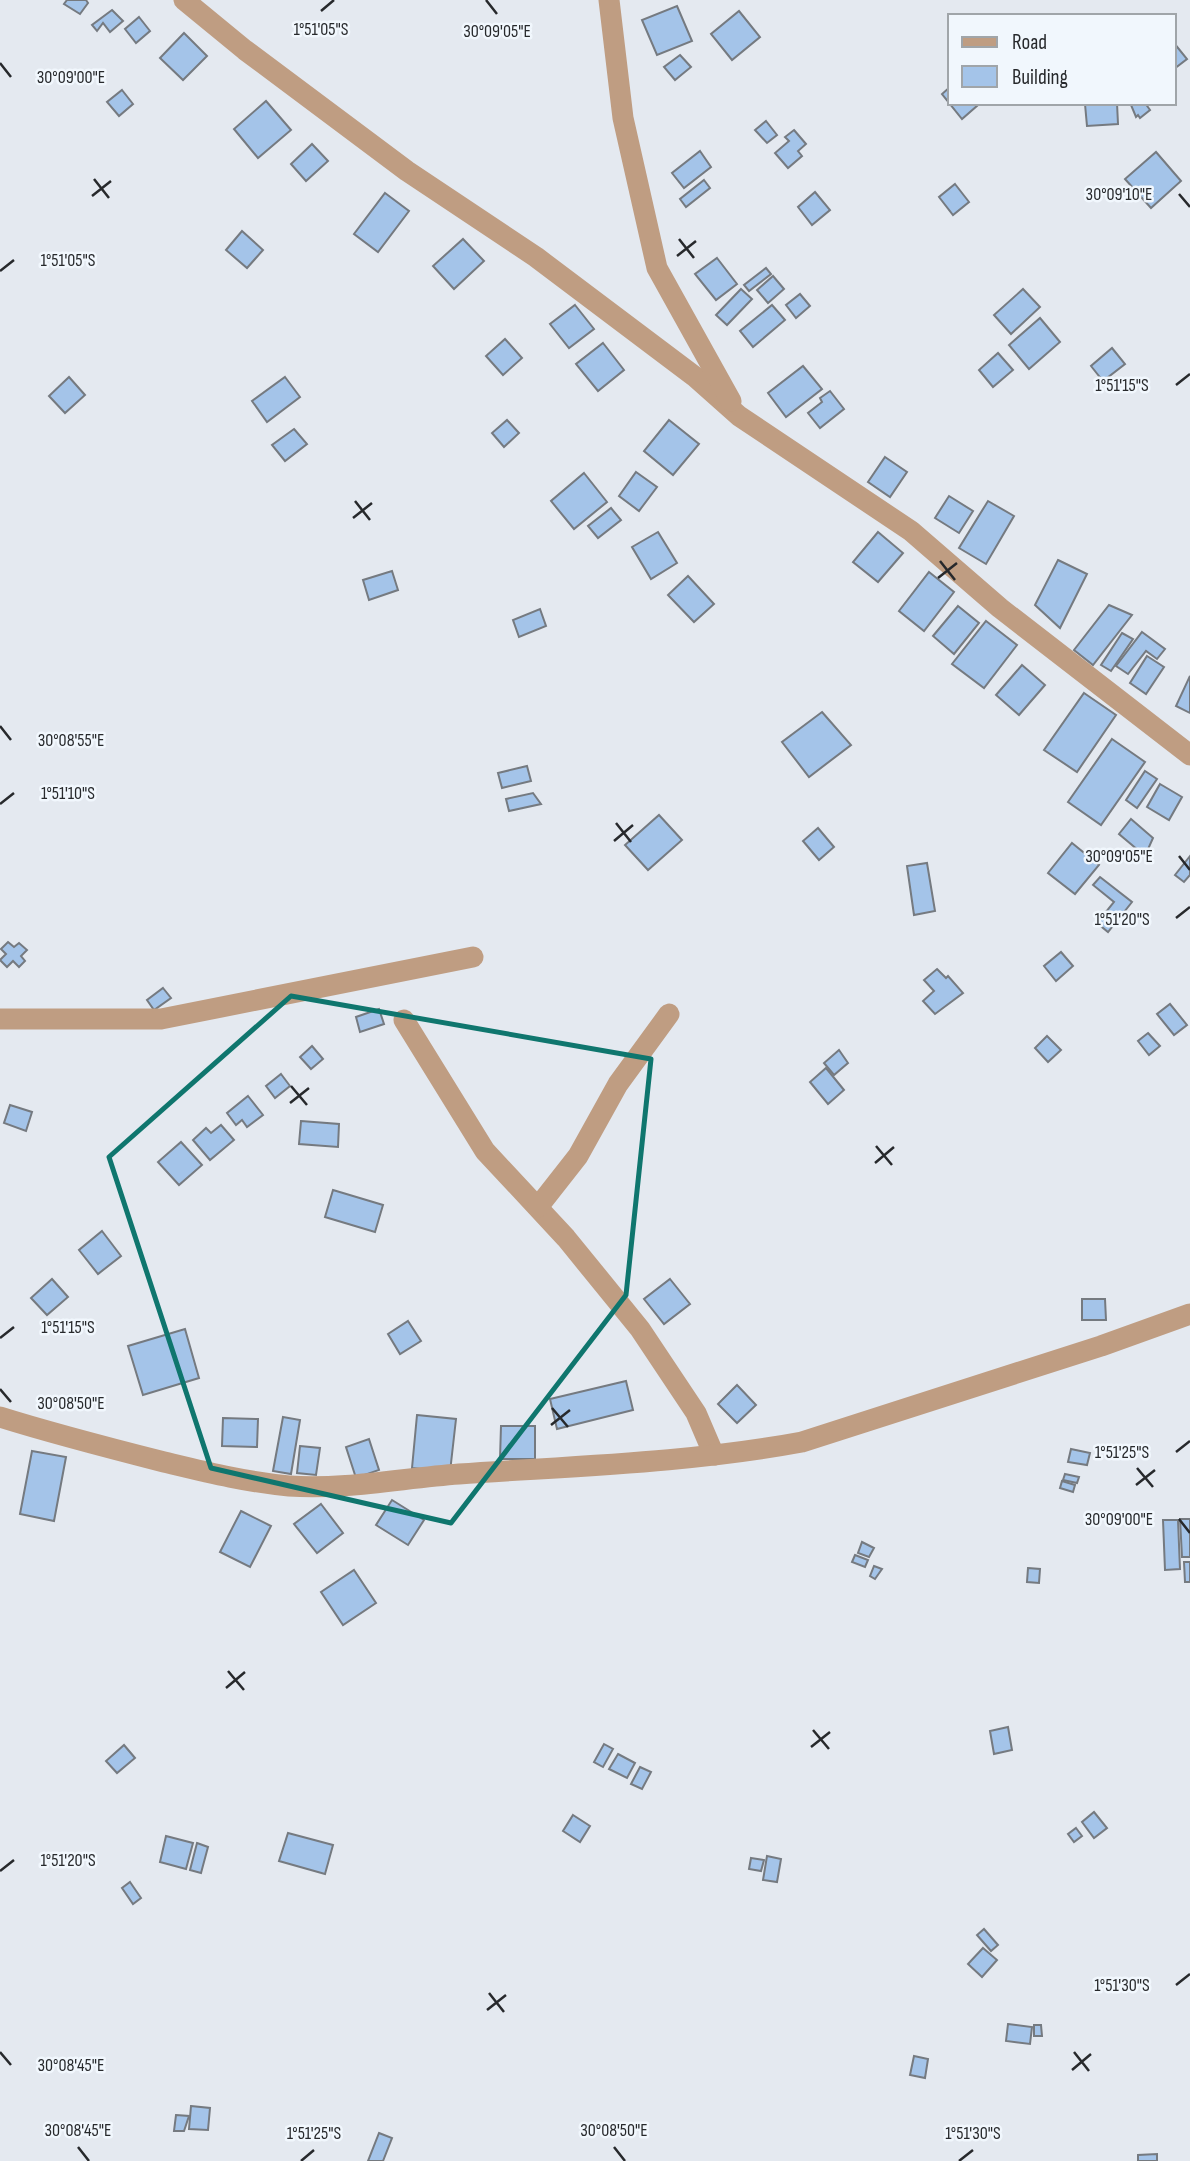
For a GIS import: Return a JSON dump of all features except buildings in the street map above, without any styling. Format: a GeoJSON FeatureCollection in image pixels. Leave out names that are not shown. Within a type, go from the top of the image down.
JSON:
{"type":"FeatureCollection","features":[{"type":"Feature","properties":{"kind":"street"},"geometry":{"type":"LineString","coordinates":[[184,0],[244,50],[407,171],[536,257],[694,376],[739,415],[911,531],[1000,608],[1190,755]]}},
{"type":"Feature","properties":{"kind":"street"},"geometry":{"type":"LineString","coordinates":[[609,0],[623,118],[657,268],[739,415]]}},
{"type":"Feature","properties":{"kind":"street"},"geometry":{"type":"LineString","coordinates":[[0,1019],[161,1020],[473,957]]}},
{"type":"Feature","properties":{"kind":"street"},"geometry":{"type":"LineString","coordinates":[[538,1207],[578,1156],[618,1084],[669,1014]]}},
{"type":"Feature","properties":{"kind":"street"},"geometry":{"type":"LineString","coordinates":[[404,1020],[485,1151],[566,1238],[640,1329],[696,1413],[714,1455]]}},
{"type":"Feature","properties":{"kind":"street"},"geometry":{"type":"LineString","coordinates":[[0,1417],[77,1441],[234,1479],[291,1486],[342,1485],[456,1474],[667,1460],[769,1448],[814,1438],[1101,1346],[1190,1314]]}},
{"type":"Feature","properties":{"kind":"highlighted area"},"geometry":{"type":"Polygon","coordinates":[[[291,996],[651,1059],[626,1295],[451,1523],[211,1468],[109,1157],[291,996]]]}}]}
